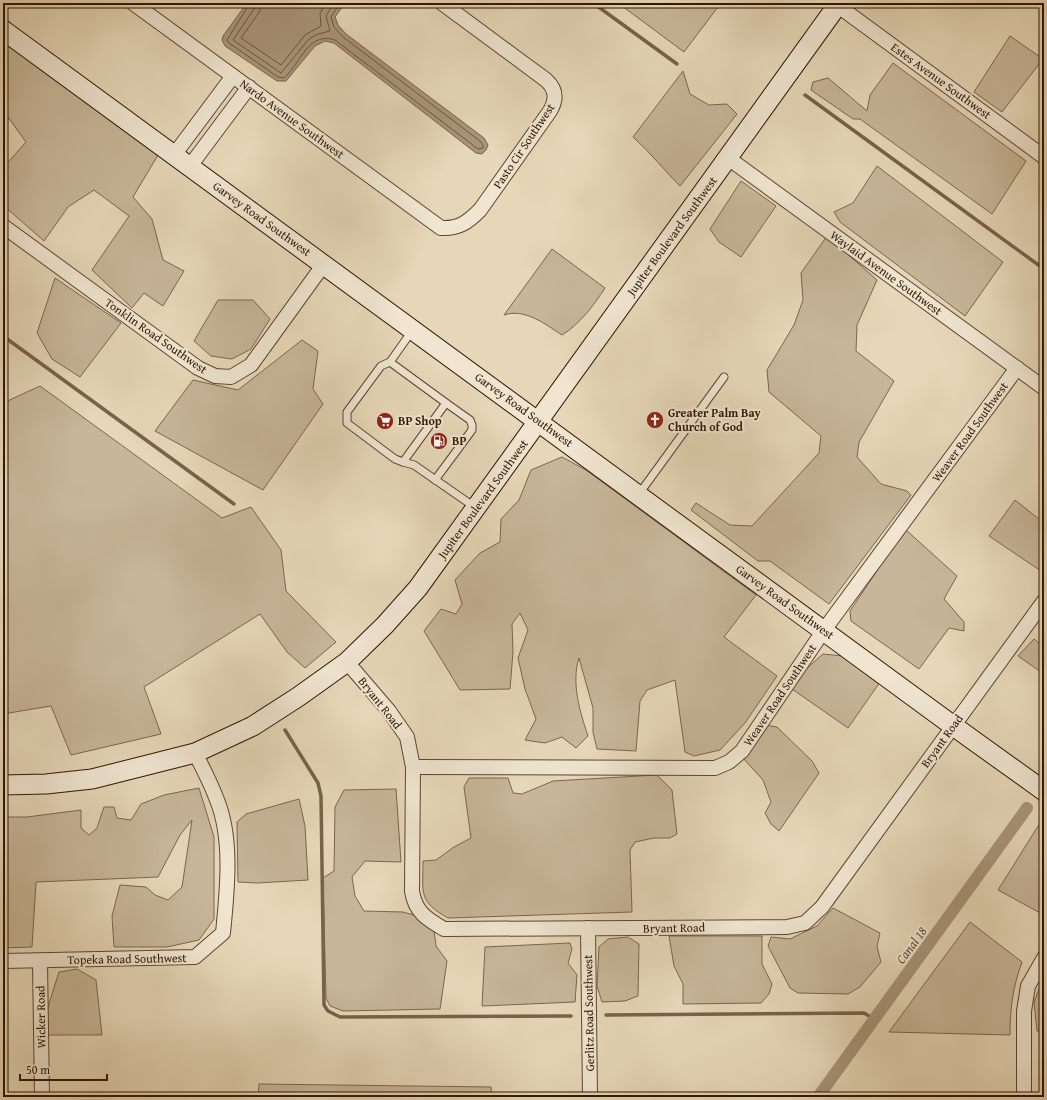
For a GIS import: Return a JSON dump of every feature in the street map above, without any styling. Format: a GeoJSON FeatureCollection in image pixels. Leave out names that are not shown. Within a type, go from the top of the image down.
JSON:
{"type":"FeatureCollection","features":[{"type":"Feature","properties":{"kind":"street","name":"Nardo Avenue Southwest"},"geometry":{"type":"LineString","coordinates":[[133,3],[441,228],[453,229]]}},
{"type":"Feature","properties":{"kind":"street","name":"Pasto Cir Southwest"},"geometry":{"type":"LineString","coordinates":[[442,3],[546,80],[554,89],[555,96],[554,103],[550,111],[480,210],[467,223],[453,229]]}},
{"type":"Feature","properties":{"kind":"street","name":"Estes Avenue Southwest"},"geometry":{"type":"LineString","coordinates":[[838,4],[1044,157]]}},
{"type":"Feature","properties":{"kind":"street","name":"Jupiter Boulevard Southwest"},"geometry":{"type":"LineString","coordinates":[[3,785],[46,784],[92,779],[195,753],[253,726],[298,697],[347,662],[385,626],[418,588],[838,4]]}},
{"type":"Feature","properties":{"kind":"street","name":"Garvey Road Southwest"},"geometry":{"type":"LineString","coordinates":[[3,30],[414,329],[824,630],[952,726],[1044,791]]}},
{"type":"Feature","properties":{"kind":"street"},"geometry":{"type":"LineString","coordinates":[[174,155],[233,76]]}},
{"type":"Feature","properties":{"kind":"street"},"geometry":{"type":"LineString","coordinates":[[190,166],[249,87]]}},
{"type":"Feature","properties":{"kind":"street","name":"Waylaid Avenue Southwest"},"geometry":{"type":"LineString","coordinates":[[728,158],[1044,388]]}},
{"type":"Feature","properties":{"kind":"street","name":"Tonklin Road Southwest"},"geometry":{"type":"LineString","coordinates":[[3,226],[198,368],[215,376],[231,377],[251,365],[324,264]]}},
{"type":"Feature","properties":{"kind":"street","name":"Weaver Road Southwest"},"geometry":{"type":"LineString","coordinates":[[413,767],[715,768],[729,762],[742,752],[824,630],[1016,368]]}},
{"type":"Feature","properties":{"kind":"street","name":"Bryant Road"},"geometry":{"type":"LineString","coordinates":[[347,662],[389,711],[407,737],[413,767],[412,891],[414,903],[426,918],[444,929],[787,927],[806,923],[822,907],[1044,601]]}},
{"type":"Feature","properties":{"kind":"street","name":"Topeka Road Southwest"},"geometry":{"type":"LineString","coordinates":[[3,961],[194,957],[223,934],[226,896],[226,846],[224,823],[218,800],[195,753]]}},
{"type":"Feature","properties":{"kind":"street","name":"Gerlitz Road Southwest"},"geometry":{"type":"LineString","coordinates":[[588,928],[590,1097]]}},
{"type":"Feature","properties":{"kind":"street"},"geometry":{"type":"LineString","coordinates":[[1024,1097],[1024,1011],[1028,986],[1044,958]]}},
{"type":"Feature","properties":{"kind":"street","name":"Wicker Road"},"geometry":{"type":"LineString","coordinates":[[40,961],[42,1097]]}},
{"type":"Feature","properties":{"kind":"lane"},"geometry":{"type":"LineString","coordinates":[[414,329],[390,362],[381,366],[347,412],[346,423],[395,458],[414,465],[476,508]]}},
{"type":"Feature","properties":{"kind":"lane"},"geometry":{"type":"LineString","coordinates":[[390,362],[470,420],[472,425],[472,430],[436,480]]}},
{"type":"Feature","properties":{"kind":"lane"},"geometry":{"type":"LineString","coordinates":[[639,495],[724,377]]}},
{"type":"Feature","properties":{"kind":"lane"},"geometry":{"type":"LineString","coordinates":[[403,462],[446,403]]}},
{"type":"Feature","properties":{"kind":"shaded area"},"geometry":{"type":"Polygon","coordinates":[[[623,3],[721,3],[684,52],[622,6],[623,3]]]}},
{"type":"Feature","properties":{"kind":"shaded area"},"geometry":{"type":"Polygon","coordinates":[[[1010,36],[1043,59],[1002,112],[974,92],[1010,36]]]}},
{"type":"Feature","properties":{"kind":"shaded area"},"geometry":{"type":"Polygon","coordinates":[[[3,40],[158,155],[133,197],[152,219],[163,260],[184,271],[163,306],[144,293],[132,308],[92,270],[129,216],[94,190],[68,207],[44,241],[3,205],[3,168],[26,142],[5,113],[3,114],[3,40]]]}},
{"type":"Feature","properties":{"kind":"shaded area"},"geometry":{"type":"Polygon","coordinates":[[[893,63],[1026,161],[992,214],[860,119],[853,119],[811,90],[813,82],[828,78],[867,111],[870,95],[893,63]]]}},
{"type":"Feature","properties":{"kind":"shaded area"},"geometry":{"type":"Polygon","coordinates":[[[683,71],[690,94],[709,105],[727,104],[737,114],[680,186],[633,137],[683,71]]]}},
{"type":"Feature","properties":{"kind":"shaded area"},"geometry":{"type":"Polygon","coordinates":[[[877,166],[1003,262],[965,316],[840,222],[834,212],[853,203],[877,166]]]}},
{"type":"Feature","properties":{"kind":"shaded area"},"geometry":{"type":"Polygon","coordinates":[[[741,181],[776,206],[741,257],[719,242],[710,229],[741,181]]]}},
{"type":"Feature","properties":{"kind":"shaded area"},"geometry":{"type":"Polygon","coordinates":[[[827,236],[877,280],[857,325],[856,351],[894,381],[859,442],[857,457],[881,484],[907,491],[911,495],[829,604],[770,561],[758,561],[691,510],[696,503],[730,525],[752,526],[819,453],[821,436],[769,392],[767,370],[794,325],[803,300],[801,273],[827,236]]]}},
{"type":"Feature","properties":{"kind":"shaded area"},"geometry":{"type":"Polygon","coordinates":[[[552,249],[605,288],[581,320],[562,335],[542,322],[527,315],[512,313],[504,315],[552,249]]]}},
{"type":"Feature","properties":{"kind":"shaded area"},"geometry":{"type":"Polygon","coordinates":[[[55,278],[121,323],[80,377],[52,359],[37,333],[55,278]]]}},
{"type":"Feature","properties":{"kind":"shaded area"},"geometry":{"type":"Polygon","coordinates":[[[218,300],[253,300],[270,319],[251,349],[232,359],[211,356],[194,341],[218,300]]]}},
{"type":"Feature","properties":{"kind":"shaded area"},"geometry":{"type":"Polygon","coordinates":[[[302,340],[318,351],[313,389],[323,404],[263,490],[155,431],[193,380],[238,390],[302,340]]]}},
{"type":"Feature","properties":{"kind":"shaded area"},"geometry":{"type":"Polygon","coordinates":[[[40,386],[222,518],[251,507],[281,550],[286,591],[336,642],[305,668],[287,652],[260,614],[144,687],[161,734],[71,755],[51,706],[3,714],[3,403],[40,386]]]}},
{"type":"Feature","properties":{"kind":"shaded area"},"geometry":{"type":"Polygon","coordinates":[[[562,457],[586,470],[756,595],[724,637],[777,676],[745,723],[720,750],[694,756],[685,752],[675,680],[647,690],[640,701],[636,751],[597,749],[593,732],[593,708],[579,658],[576,687],[582,717],[588,736],[576,748],[562,737],[545,743],[525,740],[536,719],[525,689],[518,658],[528,630],[520,613],[512,624],[513,652],[510,689],[460,690],[424,631],[441,609],[456,614],[462,604],[455,580],[480,553],[500,542],[501,519],[519,500],[531,470],[562,457]]]}},
{"type":"Feature","properties":{"kind":"shaded area"},"geometry":{"type":"Polygon","coordinates":[[[1015,500],[1044,523],[1044,573],[989,536],[1015,500]]]}},
{"type":"Feature","properties":{"kind":"shaded area"},"geometry":{"type":"Polygon","coordinates":[[[905,529],[957,576],[944,599],[964,622],[964,631],[949,628],[919,669],[851,621],[850,611],[905,529]]]}},
{"type":"Feature","properties":{"kind":"shaded area"},"geometry":{"type":"Polygon","coordinates":[[[1034,639],[1044,647],[1044,674],[1018,656],[1034,639]]]}},
{"type":"Feature","properties":{"kind":"shaded area"},"geometry":{"type":"Polygon","coordinates":[[[823,654],[843,656],[880,682],[848,728],[792,689],[805,670],[823,654]]]}},
{"type":"Feature","properties":{"kind":"shaded area"},"geometry":{"type":"Polygon","coordinates":[[[765,725],[777,727],[812,761],[819,773],[779,831],[771,824],[765,813],[771,802],[763,780],[742,757],[765,725]]]}},
{"type":"Feature","properties":{"kind":"shaded area"},"geometry":{"type":"Polygon","coordinates":[[[657,775],[672,790],[677,834],[670,838],[654,838],[635,842],[630,850],[632,912],[448,918],[438,912],[427,901],[423,889],[423,861],[436,860],[454,847],[471,838],[464,787],[469,778],[508,778],[513,793],[522,794],[553,781],[657,775]]]}},
{"type":"Feature","properties":{"kind":"shaded area"},"geometry":{"type":"Polygon","coordinates":[[[199,788],[214,837],[214,919],[199,940],[167,947],[114,947],[112,916],[120,885],[146,887],[155,895],[168,900],[182,887],[192,820],[180,835],[158,877],[36,882],[32,947],[3,948],[3,817],[27,817],[81,810],[81,828],[89,835],[97,828],[104,807],[114,807],[117,818],[131,820],[141,804],[164,795],[199,788]]]}},
{"type":"Feature","properties":{"kind":"shaded area"},"geometry":{"type":"Polygon","coordinates":[[[396,789],[401,862],[365,861],[352,877],[355,896],[364,911],[403,912],[414,915],[434,930],[436,946],[447,961],[440,1009],[343,1011],[330,1006],[326,998],[323,878],[334,871],[335,807],[344,790],[396,789]]]}},
{"type":"Feature","properties":{"kind":"shaded area"},"geometry":{"type":"Polygon","coordinates":[[[299,799],[305,826],[308,880],[257,883],[238,882],[237,822],[246,814],[299,799]]]}},
{"type":"Feature","properties":{"kind":"shaded area"},"geometry":{"type":"Polygon","coordinates":[[[1044,819],[1044,915],[998,890],[1044,819]]]}},
{"type":"Feature","properties":{"kind":"shaded area"},"geometry":{"type":"Polygon","coordinates":[[[833,908],[880,933],[877,947],[881,962],[860,987],[848,994],[798,993],[790,988],[768,946],[771,937],[790,939],[817,926],[833,908]]]}},
{"type":"Feature","properties":{"kind":"shaded area"},"geometry":{"type":"Polygon","coordinates":[[[970,922],[1022,962],[1016,980],[1013,997],[1010,1035],[889,1032],[970,922]]]}},
{"type":"Feature","properties":{"kind":"shaded area"},"geometry":{"type":"Polygon","coordinates":[[[669,936],[762,936],[762,964],[772,984],[769,994],[761,1003],[683,1004],[683,984],[674,966],[669,936]]]}},
{"type":"Feature","properties":{"kind":"shaded area"},"geometry":{"type":"Polygon","coordinates":[[[628,937],[639,944],[638,996],[625,1001],[602,1002],[597,986],[599,947],[608,939],[628,937]]]}},
{"type":"Feature","properties":{"kind":"shaded area"},"geometry":{"type":"Polygon","coordinates":[[[570,943],[572,949],[568,963],[577,975],[575,1002],[482,1006],[485,947],[570,943]]]}},
{"type":"Feature","properties":{"kind":"shaded area"},"geometry":{"type":"Polygon","coordinates":[[[77,969],[96,980],[102,1035],[48,1035],[46,1013],[59,972],[77,969]]]}},
{"type":"Feature","properties":{"kind":"shaded area"},"geometry":{"type":"Polygon","coordinates":[[[1044,976],[1044,1031],[1037,1031],[1034,1002],[1044,976]]]}},
{"type":"Feature","properties":{"kind":"shaded area"},"geometry":{"type":"Polygon","coordinates":[[[259,1084],[491,1087],[492,1097],[258,1097],[259,1084]]]}},
{"type":"Feature","properties":{"kind":"shaded area"},"geometry":{"type":"Polygon","coordinates":[[[59,1093],[94,1093],[94,1097],[58,1097],[59,1093]]]}},
{"type":"Feature","properties":{"kind":"water"},"geometry":{"type":"Polygon","coordinates":[[[247,3],[345,3],[335,17],[338,25],[346,34],[484,138],[488,145],[486,150],[482,154],[476,153],[334,43],[325,41],[315,46],[286,81],[277,81],[225,46],[222,40],[223,36],[247,3]]]}},
{"type":"Feature","properties":{"kind":"waterway"},"geometry":{"type":"LineString","coordinates":[[593,3],[677,64]]}},
{"type":"Feature","properties":{"kind":"waterway"},"geometry":{"type":"LineString","coordinates":[[805,95],[1044,269]]}},
{"type":"Feature","properties":{"kind":"waterway"},"geometry":{"type":"LineString","coordinates":[[3,336],[234,504]]}},
{"type":"Feature","properties":{"kind":"waterway"},"geometry":{"type":"LineString","coordinates":[[285,730],[318,783],[321,796],[324,1005],[328,1011],[340,1017],[571,1016]]}},
{"type":"Feature","properties":{"kind":"waterway","name":"Canal 18"},"geometry":{"type":"LineString","coordinates":[[818,1097],[1027,808]]}},
{"type":"Feature","properties":{"kind":"waterway"},"geometry":{"type":"LineString","coordinates":[[606,1015],[864,1013],[874,1019]]}},
{"type":"Feature","properties":{"kind":"place","name":"Greater Palm Bay Church of God"},"geometry":{"type":"Point","coordinates":[655,420]}},
{"type":"Feature","properties":{"kind":"place","name":"BP Shop"},"geometry":{"type":"Point","coordinates":[385,421]}},
{"type":"Feature","properties":{"kind":"place","name":"BP"},"geometry":{"type":"Point","coordinates":[439,441]}}]}
